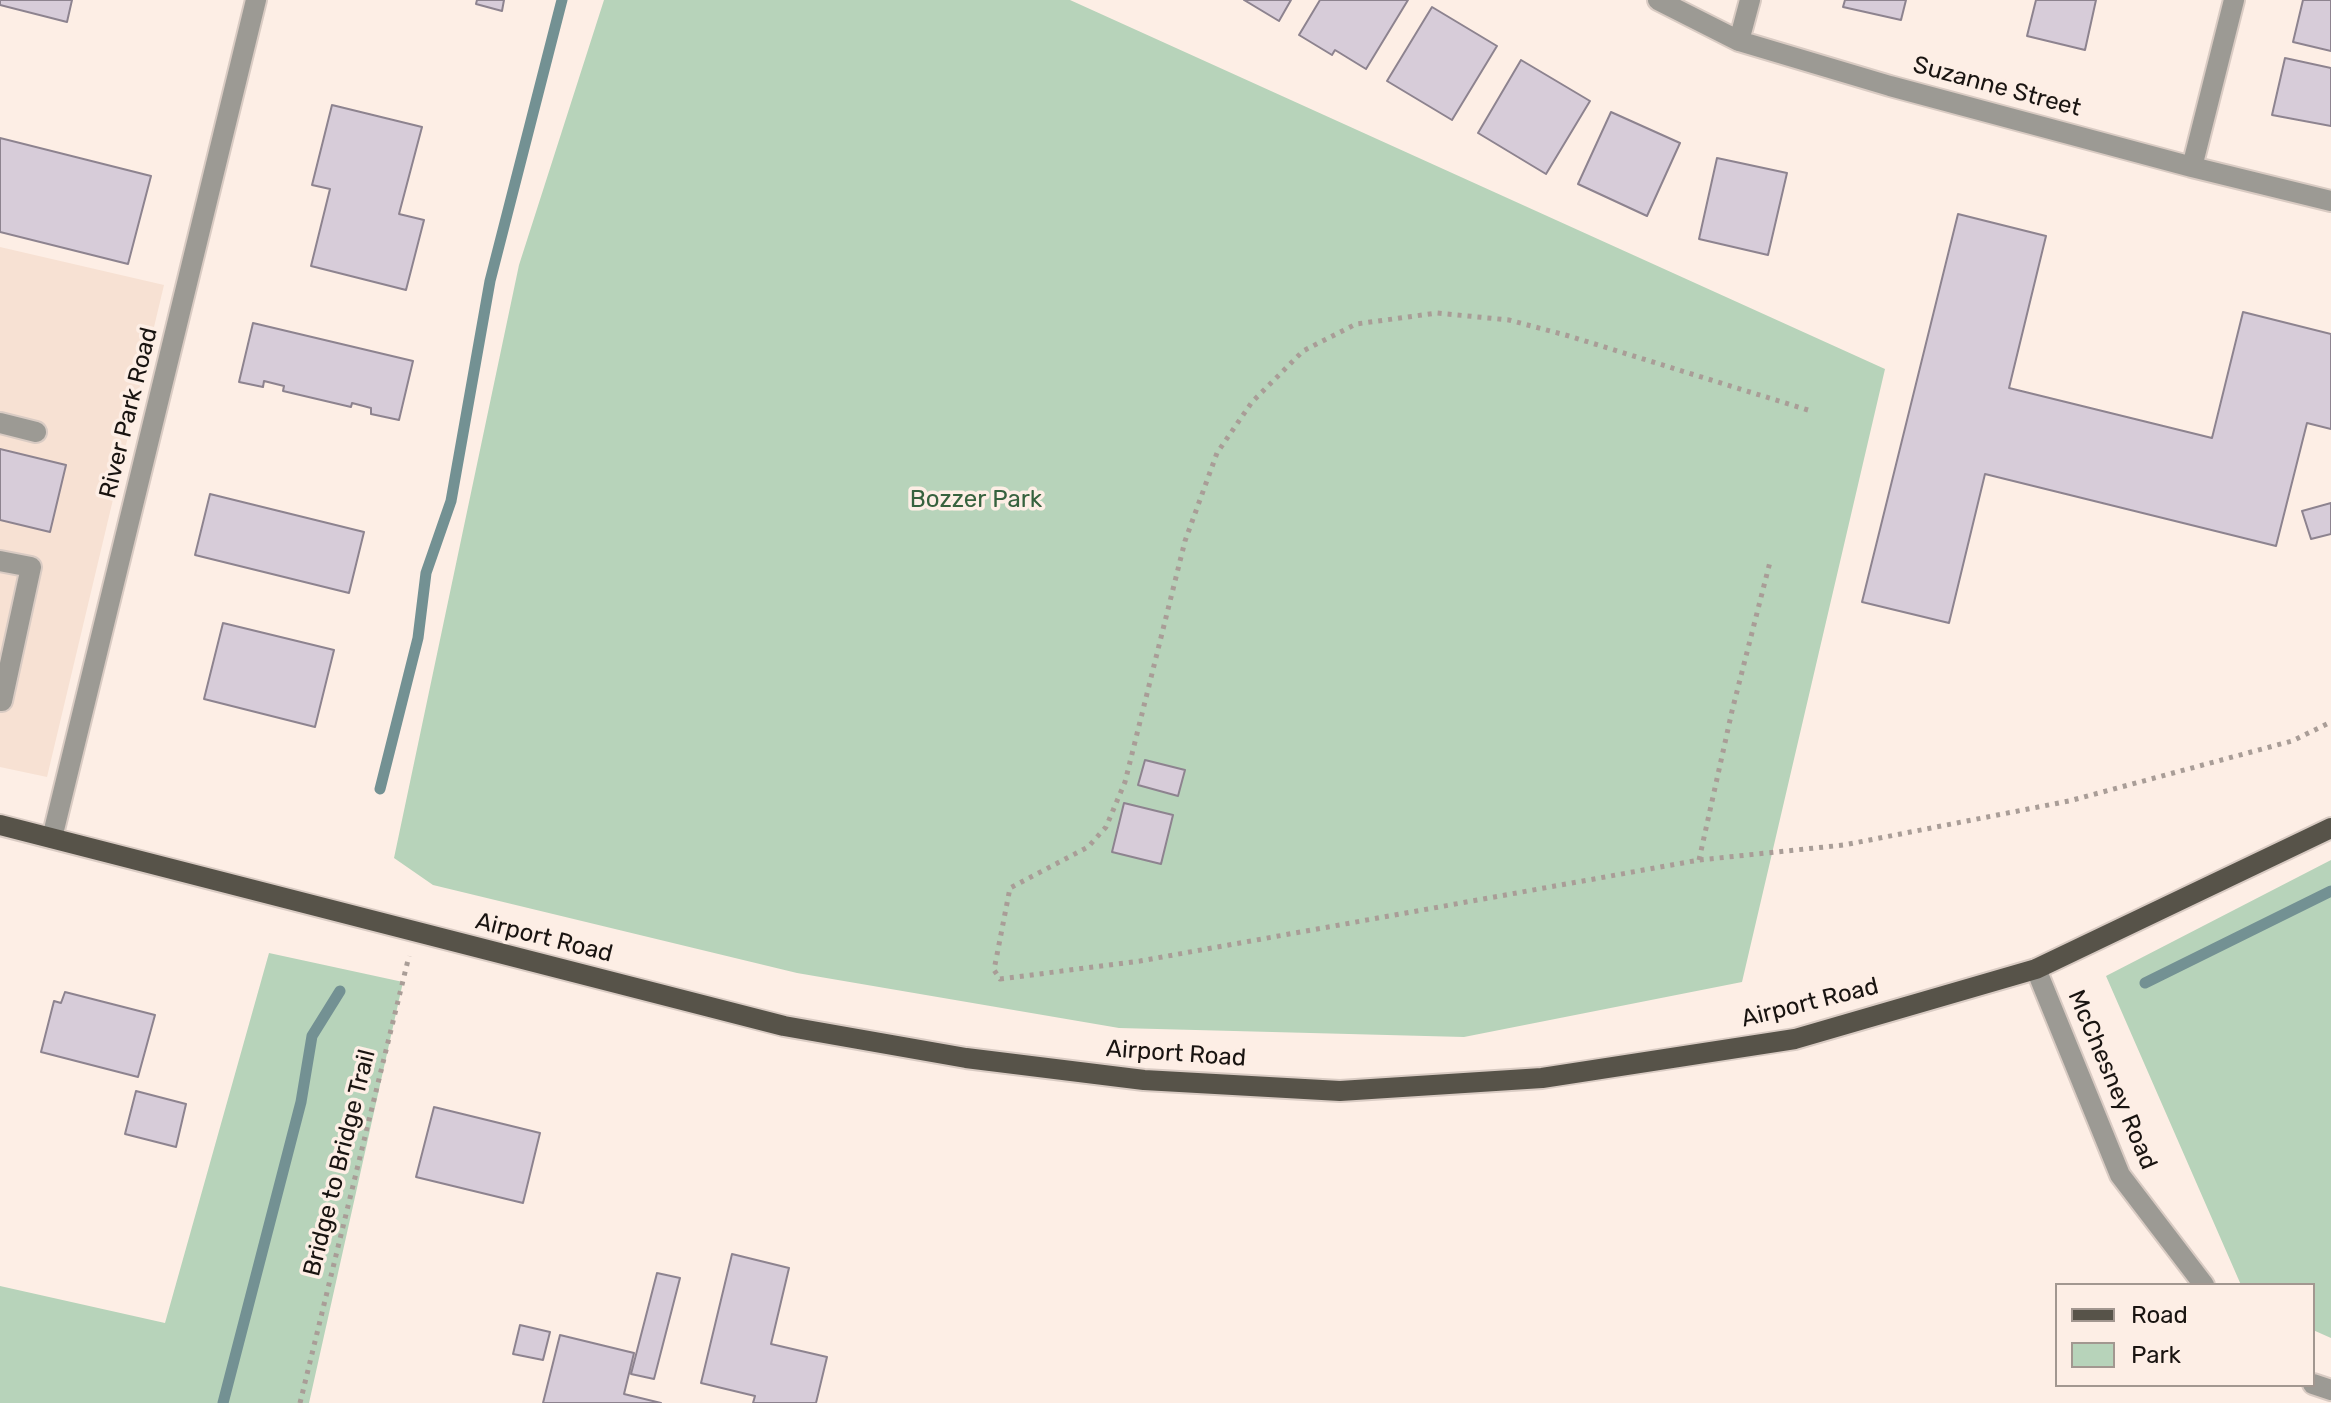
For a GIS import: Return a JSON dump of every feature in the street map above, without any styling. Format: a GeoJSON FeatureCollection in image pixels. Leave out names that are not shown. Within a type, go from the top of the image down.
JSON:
{"type":"FeatureCollection","features":[{"type":"Feature","properties":{"kind":"main road","name":"Airport Road"},"geometry":{"type":"LineString","coordinates":[[0,825],[784,1026],[966,1058],[1144,1080],[1340,1091],[1542,1078],[1795,1039],[2036,969],[2331,828]]}},
{"type":"Feature","properties":{"kind":"street","name":"River Park Road"},"geometry":{"type":"LineString","coordinates":[[52,838],[256,0]]}},
{"type":"Feature","properties":{"kind":"street","name":"Suzanne Street"},"geometry":{"type":"LineString","coordinates":[[1658,0],[1739,41],[1890,86],[2331,201]]}},
{"type":"Feature","properties":{"kind":"street"},"geometry":{"type":"LineString","coordinates":[[1739,41],[1750,0]]}},
{"type":"Feature","properties":{"kind":"street"},"geometry":{"type":"LineString","coordinates":[[2192,167],[2234,0]]}},
{"type":"Feature","properties":{"kind":"street"},"geometry":{"type":"LineString","coordinates":[[0,423],[36,432]]}},
{"type":"Feature","properties":{"kind":"street"},"geometry":{"type":"LineString","coordinates":[[0,561],[31,567],[0,701]]}},
{"type":"Feature","properties":{"kind":"street","name":"McChesney Road"},"geometry":{"type":"LineString","coordinates":[[2036,969],[2120,1175],[2202,1283]]}},
{"type":"Feature","properties":{"kind":"path"},"geometry":{"type":"LineString","coordinates":[[1808,410],[1509,320],[1437,313],[1356,324],[1303,351],[1252,402],[1217,453],[1185,541],[1125,782],[1106,827],[1088,847],[1010,888],[994,970],[1000,979],[1140,961],[1699,860],[1844,845],[2069,801],[2292,741],[2331,722]]}},
{"type":"Feature","properties":{"kind":"path"},"geometry":{"type":"LineString","coordinates":[[1699,860],[1732,711],[1770,562]]}},
{"type":"Feature","properties":{"kind":"path","name":"Bridge to Bridge Trail"},"geometry":{"type":"LineString","coordinates":[[300,1403],[414,932]]}},
{"type":"Feature","properties":{"kind":"shaded area"},"geometry":{"type":"Polygon","coordinates":[[[0,247],[164,285],[47,777],[0,767],[0,247]]]}},
{"type":"Feature","properties":{"kind":"green space","name":"Bozzer Park"},"geometry":{"type":"Polygon","coordinates":[[[604,0],[1070,0],[1885,369],[1742,982],[1464,1037],[1119,1028],[797,973],[433,885],[394,858],[519,265],[604,0]]]}},
{"type":"Feature","properties":{"kind":"green space"},"geometry":{"type":"Polygon","coordinates":[[[2331,860],[2331,1338],[2315,1331],[2315,1283],[2240,1283],[2106,976],[2331,860]]]}},
{"type":"Feature","properties":{"kind":"green space"},"geometry":{"type":"Polygon","coordinates":[[[269,953],[403,982],[309,1403],[0,1403],[0,1286],[165,1323],[269,953]]]}},
{"type":"Feature","properties":{"kind":"building"},"geometry":{"type":"Polygon","coordinates":[[[0,0],[72,0],[67,22],[0,5],[0,0]]]}},
{"type":"Feature","properties":{"kind":"building"},"geometry":{"type":"Polygon","coordinates":[[[477,0],[504,0],[502,11],[476,4],[477,0]]]}},
{"type":"Feature","properties":{"kind":"building"},"geometry":{"type":"Polygon","coordinates":[[[1244,0],[1291,0],[1279,21],[1244,0]]]}},
{"type":"Feature","properties":{"kind":"building"},"geometry":{"type":"Polygon","coordinates":[[[1320,0],[1408,0],[1366,69],[1335,50],[1332,55],[1299,35],[1320,0]]]}},
{"type":"Feature","properties":{"kind":"building"},"geometry":{"type":"Polygon","coordinates":[[[1845,0],[1906,0],[1901,20],[1843,7],[1845,0]]]}},
{"type":"Feature","properties":{"kind":"building"},"geometry":{"type":"Polygon","coordinates":[[[2036,0],[2096,0],[2085,50],[2027,36],[2036,0]]]}},
{"type":"Feature","properties":{"kind":"building"},"geometry":{"type":"Polygon","coordinates":[[[2303,0],[2331,0],[2331,51],[2293,42],[2303,0]]]}},
{"type":"Feature","properties":{"kind":"building"},"geometry":{"type":"Polygon","coordinates":[[[1432,7],[1497,46],[1452,120],[1387,81],[1432,7]]]}},
{"type":"Feature","properties":{"kind":"building"},"geometry":{"type":"Polygon","coordinates":[[[2285,58],[2331,68],[2331,126],[2272,115],[2285,58]]]}},
{"type":"Feature","properties":{"kind":"building"},"geometry":{"type":"Polygon","coordinates":[[[1521,60],[1590,101],[1546,174],[1478,133],[1521,60]]]}},
{"type":"Feature","properties":{"kind":"building"},"geometry":{"type":"Polygon","coordinates":[[[332,105],[422,127],[399,214],[424,220],[406,290],[311,266],[330,189],[312,185],[332,105]]]}},
{"type":"Feature","properties":{"kind":"building"},"geometry":{"type":"Polygon","coordinates":[[[1611,112],[1680,143],[1647,216],[1578,184],[1611,112]]]}},
{"type":"Feature","properties":{"kind":"building"},"geometry":{"type":"Polygon","coordinates":[[[0,138],[151,176],[128,264],[0,232],[0,138]]]}},
{"type":"Feature","properties":{"kind":"building"},"geometry":{"type":"Polygon","coordinates":[[[1717,158],[1787,173],[1768,255],[1699,239],[1717,158]]]}},
{"type":"Feature","properties":{"kind":"building"},"geometry":{"type":"Polygon","coordinates":[[[1958,214],[2046,236],[2009,388],[2212,438],[2243,312],[2331,334],[2331,429],[2307,423],[2276,546],[1985,474],[1949,623],[1862,602],[1958,214]]]}},
{"type":"Feature","properties":{"kind":"building"},"geometry":{"type":"Polygon","coordinates":[[[253,323],[413,361],[399,420],[371,414],[371,408],[352,403],[351,407],[283,391],[284,386],[264,381],[263,387],[239,382],[253,323]]]}},
{"type":"Feature","properties":{"kind":"building"},"geometry":{"type":"Polygon","coordinates":[[[0,449],[66,465],[50,532],[0,520],[0,449]]]}},
{"type":"Feature","properties":{"kind":"building"},"geometry":{"type":"Polygon","coordinates":[[[210,494],[364,532],[349,593],[195,555],[210,494]]]}},
{"type":"Feature","properties":{"kind":"building"},"geometry":{"type":"Polygon","coordinates":[[[2331,503],[2331,534],[2311,539],[2302,511],[2331,503]]]}},
{"type":"Feature","properties":{"kind":"building"},"geometry":{"type":"Polygon","coordinates":[[[223,623],[334,650],[315,727],[204,699],[223,623]]]}},
{"type":"Feature","properties":{"kind":"building"},"geometry":{"type":"Polygon","coordinates":[[[1145,760],[1185,770],[1178,796],[1138,785],[1145,760]]]}},
{"type":"Feature","properties":{"kind":"building"},"geometry":{"type":"Polygon","coordinates":[[[1124,803],[1173,815],[1161,864],[1112,852],[1124,803]]]}},
{"type":"Feature","properties":{"kind":"building"},"geometry":{"type":"Polygon","coordinates":[[[65,992],[155,1015],[138,1077],[41,1052],[54,1001],[61,1003],[65,992]]]}},
{"type":"Feature","properties":{"kind":"building"},"geometry":{"type":"Polygon","coordinates":[[[136,1091],[186,1104],[176,1147],[125,1134],[136,1091]]]}},
{"type":"Feature","properties":{"kind":"building"},"geometry":{"type":"Polygon","coordinates":[[[434,1107],[540,1133],[523,1203],[416,1177],[434,1107]]]}},
{"type":"Feature","properties":{"kind":"building"},"geometry":{"type":"Polygon","coordinates":[[[732,1254],[789,1268],[771,1344],[827,1357],[816,1403],[753,1403],[755,1396],[701,1383],[732,1254]]]}},
{"type":"Feature","properties":{"kind":"building"},"geometry":{"type":"Polygon","coordinates":[[[657,1273],[680,1278],[654,1379],[631,1374],[657,1273]]]}},
{"type":"Feature","properties":{"kind":"building"},"geometry":{"type":"Polygon","coordinates":[[[520,1325],[550,1332],[543,1360],[513,1354],[520,1325]]]}},
{"type":"Feature","properties":{"kind":"building"},"geometry":{"type":"Polygon","coordinates":[[[560,1335],[634,1353],[624,1394],[661,1403],[543,1403],[560,1335]]]}},
{"type":"Feature","properties":{"kind":"waterway"},"geometry":{"type":"LineString","coordinates":[[380,789],[418,638],[426,573],[451,501],[490,281],[562,0]]}},
{"type":"Feature","properties":{"kind":"waterway"},"geometry":{"type":"LineString","coordinates":[[2145,983],[2331,891]]}},
{"type":"Feature","properties":{"kind":"waterway"},"geometry":{"type":"LineString","coordinates":[[223,1403],[301,1102],[312,1036],[340,991]]}}]}
